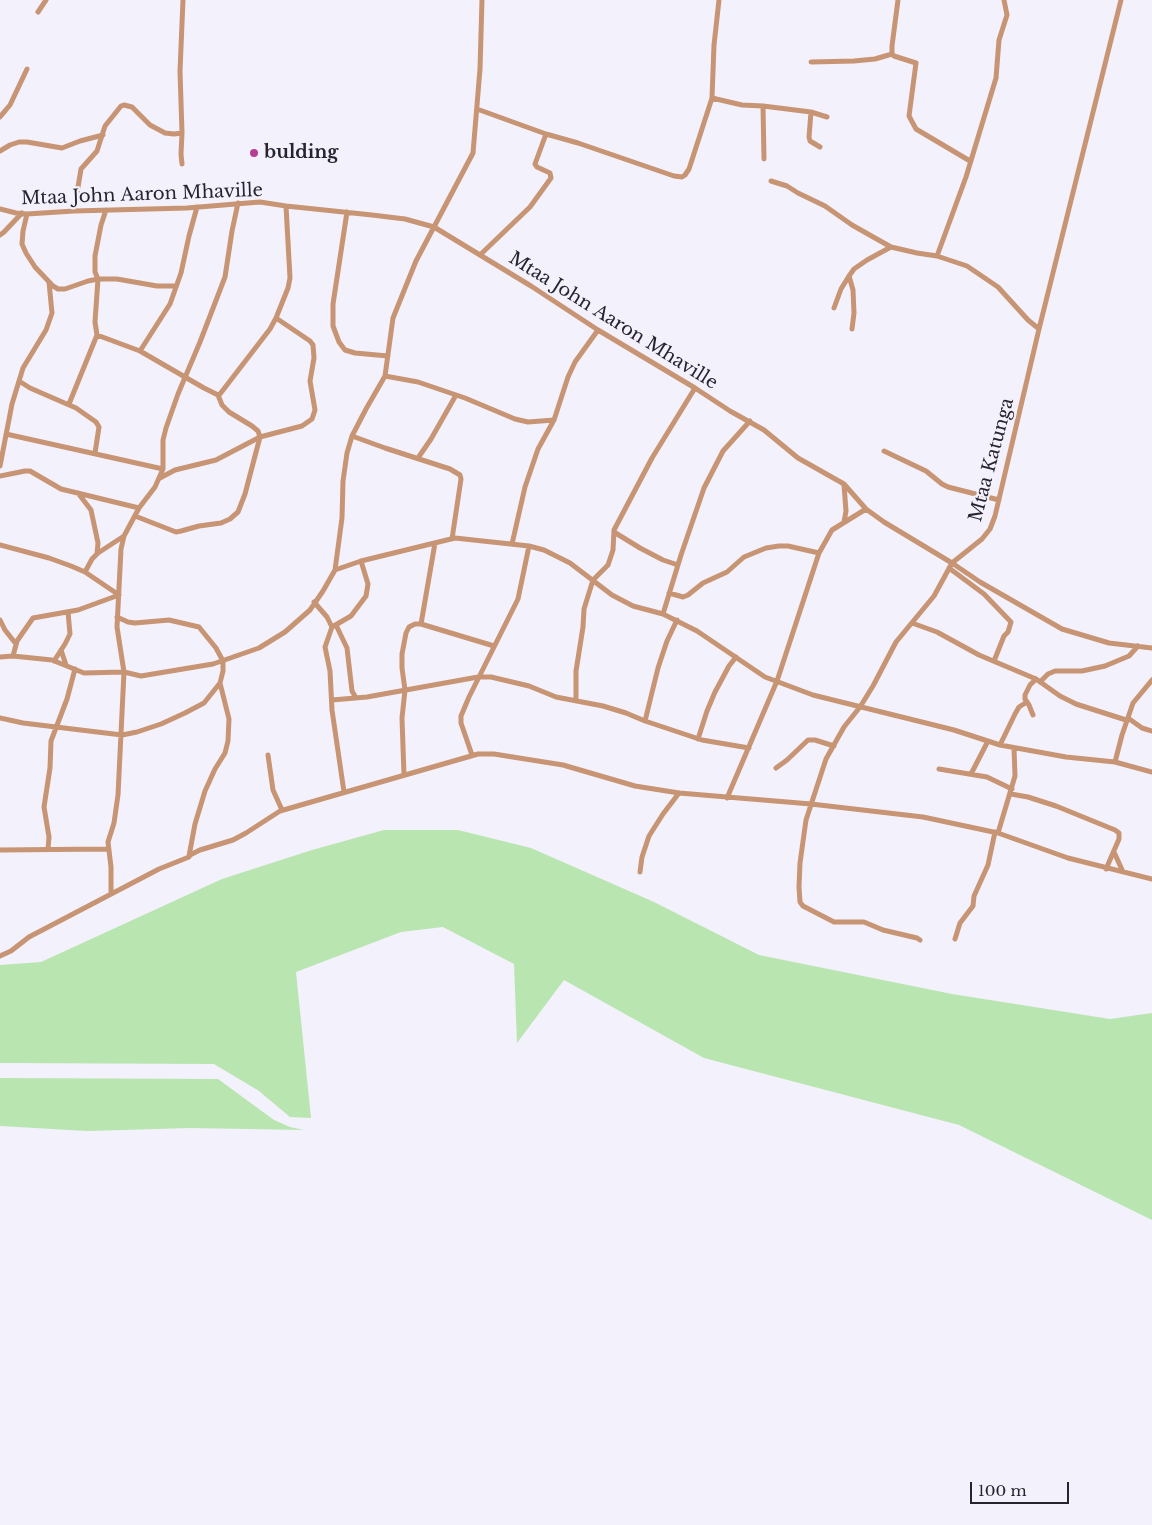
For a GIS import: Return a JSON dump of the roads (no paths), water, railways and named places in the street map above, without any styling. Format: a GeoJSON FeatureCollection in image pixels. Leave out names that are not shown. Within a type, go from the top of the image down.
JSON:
{"type":"FeatureCollection","features":[{"type":"Feature","properties":{"kind":"street"},"geometry":{"type":"LineString","coordinates":[[38,12],[46,0]]}},
{"type":"Feature","properties":{"kind":"street"},"geometry":{"type":"LineString","coordinates":[[182,164],[180,71],[183,0]]}},
{"type":"Feature","properties":{"kind":"street"},"geometry":{"type":"LineString","coordinates":[[0,657],[34,657],[54,661],[84,673],[124,672],[141,676],[199,667],[223,661],[259,648],[285,632],[310,610],[335,570],[342,518],[344,468],[352,436],[385,376],[393,318],[416,261],[473,153],[482,0]]}},
{"type":"Feature","properties":{"kind":"street"},"geometry":{"type":"LineString","coordinates":[[477,109],[679,178],[685,175],[689,169],[712,98],[714,45],[719,0]]}},
{"type":"Feature","properties":{"kind":"street"},"geometry":{"type":"LineString","coordinates":[[892,54],[898,0]]}},
{"type":"Feature","properties":{"kind":"street"},"geometry":{"type":"LineString","coordinates":[[937,256],[966,177],[996,78],[998,40],[1006,14],[1004,0]]}},
{"type":"Feature","properties":{"kind":"street","name":"Mtaa Katunga"},"geometry":{"type":"LineString","coordinates":[[920,940],[883,930],[864,922],[834,922],[827,920],[803,906],[800,902],[799,887],[806,820],[826,759],[844,727],[860,707],[896,642],[934,596],[951,566],[982,539],[990,529],[999,500],[1039,329],[1121,0]]}},
{"type":"Feature","properties":{"kind":"street"},"geometry":{"type":"LineString","coordinates":[[811,62],[875,59],[892,54],[916,63],[908,114],[916,129],[970,161]]}},
{"type":"Feature","properties":{"kind":"street"},"geometry":{"type":"LineString","coordinates":[[0,117],[10,105],[27,69]]}},
{"type":"Feature","properties":{"kind":"street"},"geometry":{"type":"LineString","coordinates":[[712,98],[742,105],[812,112],[827,117]]}},
{"type":"Feature","properties":{"kind":"street"},"geometry":{"type":"LineString","coordinates":[[74,211],[81,169],[97,151],[109,121],[124,105],[136,110],[156,129],[165,133],[182,133]]}},
{"type":"Feature","properties":{"kind":"street"},"geometry":{"type":"LineString","coordinates":[[763,106],[764,159]]}},
{"type":"Feature","properties":{"kind":"street"},"geometry":{"type":"LineString","coordinates":[[812,112],[809,138],[810,142],[820,147]]}},
{"type":"Feature","properties":{"kind":"street"},"geometry":{"type":"LineString","coordinates":[[481,254],[530,207],[550,178],[550,173],[535,164],[546,134]]}},
{"type":"Feature","properties":{"kind":"street"},"geometry":{"type":"LineString","coordinates":[[0,152],[10,145],[19,142],[62,148],[103,135]]}},
{"type":"Feature","properties":{"kind":"street"},"geometry":{"type":"LineString","coordinates":[[771,181],[788,186],[825,206],[890,247],[937,256],[967,266],[998,287],[1028,320],[1039,329]]}},
{"type":"Feature","properties":{"kind":"street","name":"Mtaa John Aaron Mhaville"},"geometry":{"type":"LineString","coordinates":[[0,209],[24,214],[198,207],[260,202],[405,220],[434,227],[481,254],[598,330],[764,430],[798,458],[844,484],[866,509],[951,566],[1062,629],[1109,643],[1152,648]]}},
{"type":"Feature","properties":{"kind":"street"},"geometry":{"type":"LineString","coordinates":[[111,894],[111,867],[108,849],[118,796],[124,672],[117,627],[121,549],[124,536],[139,508],[164,469],[163,440],[166,428],[225,276],[238,204]]}},
{"type":"Feature","properties":{"kind":"street"},"geometry":{"type":"LineString","coordinates":[[218,395],[270,329],[288,288],[290,278],[286,206]]}},
{"type":"Feature","properties":{"kind":"street"},"geometry":{"type":"LineString","coordinates":[[140,351],[168,309],[198,207]]}},
{"type":"Feature","properties":{"kind":"street"},"geometry":{"type":"LineString","coordinates":[[69,404],[97,334],[95,322],[98,279],[95,272],[96,256],[101,225],[106,210]]}},
{"type":"Feature","properties":{"kind":"street"},"geometry":{"type":"LineString","coordinates":[[347,212],[333,304],[336,333],[339,342],[349,352],[388,356]]}},
{"type":"Feature","properties":{"kind":"street"},"geometry":{"type":"LineString","coordinates":[[24,214],[22,244],[30,260],[58,289],[65,289],[98,279],[157,286],[176,286]]}},
{"type":"Feature","properties":{"kind":"street"},"geometry":{"type":"LineString","coordinates":[[0,235],[24,214]]}},
{"type":"Feature","properties":{"kind":"street"},"geometry":{"type":"LineString","coordinates":[[834,308],[842,289],[854,269],[890,247]]}},
{"type":"Feature","properties":{"kind":"street"},"geometry":{"type":"LineString","coordinates":[[849,276],[853,290],[854,313],[852,329]]}},
{"type":"Feature","properties":{"kind":"street"},"geometry":{"type":"LineString","coordinates":[[0,466],[12,404],[19,381],[27,360],[46,330],[52,313],[49,281]]}},
{"type":"Feature","properties":{"kind":"street"},"geometry":{"type":"LineString","coordinates":[[160,478],[175,470],[216,460],[260,437],[302,426],[312,419],[314,410],[310,381],[314,358],[313,345],[276,318]]}},
{"type":"Feature","properties":{"kind":"street"},"geometry":{"type":"LineString","coordinates":[[512,544],[538,449],[554,420],[575,362],[598,330]]}},
{"type":"Feature","properties":{"kind":"street"},"geometry":{"type":"LineString","coordinates":[[97,334],[140,351],[218,395],[222,405],[229,412],[258,431],[260,437],[242,503],[238,512],[230,519],[221,523],[176,532],[135,516]]}},
{"type":"Feature","properties":{"kind":"street"},"geometry":{"type":"LineString","coordinates":[[385,376],[418,382],[515,419],[528,422],[554,420]]}},
{"type":"Feature","properties":{"kind":"street"},"geometry":{"type":"LineString","coordinates":[[19,381],[30,388],[69,404],[98,424],[95,453]]}},
{"type":"Feature","properties":{"kind":"street"},"geometry":{"type":"LineString","coordinates":[[576,701],[576,671],[584,609],[593,580],[608,565],[613,550],[614,532],[644,472],[695,388]]}},
{"type":"Feature","properties":{"kind":"street"},"geometry":{"type":"LineString","coordinates":[[418,458],[456,395]]}},
{"type":"Feature","properties":{"kind":"street"},"geometry":{"type":"LineString","coordinates":[[663,614],[704,488],[723,451],[750,421]]}},
{"type":"Feature","properties":{"kind":"street"},"geometry":{"type":"LineString","coordinates":[[6,434],[164,469]]}},
{"type":"Feature","properties":{"kind":"street"},"geometry":{"type":"LineString","coordinates":[[352,436],[450,469],[460,475],[452,539]]}},
{"type":"Feature","properties":{"kind":"street"},"geometry":{"type":"LineString","coordinates":[[884,451],[926,471],[948,487],[999,500]]}},
{"type":"Feature","properties":{"kind":"street"},"geometry":{"type":"LineString","coordinates":[[0,476],[30,471],[60,489],[139,508]]}},
{"type":"Feature","properties":{"kind":"street"},"geometry":{"type":"LineString","coordinates":[[844,484],[846,493],[844,522]]}},
{"type":"Feature","properties":{"kind":"street"},"geometry":{"type":"LineString","coordinates":[[78,492],[91,510],[98,543],[97,554]]}},
{"type":"Feature","properties":{"kind":"street"},"geometry":{"type":"LineString","coordinates":[[727,798],[777,681],[818,553],[832,530],[866,509]]}},
{"type":"Feature","properties":{"kind":"street"},"geometry":{"type":"LineString","coordinates":[[614,532],[640,548],[664,560],[678,564]]}},
{"type":"Feature","properties":{"kind":"street"},"geometry":{"type":"LineString","coordinates":[[85,572],[97,554],[124,536]]}},
{"type":"Feature","properties":{"kind":"street"},"geometry":{"type":"LineString","coordinates":[[335,570],[361,561],[452,539],[462,538],[529,546],[544,550],[570,563],[612,595],[633,606],[677,620],[708,638],[766,677],[813,695],[954,730],[1000,745],[1066,757],[1115,762],[1152,772]]}},
{"type":"Feature","properties":{"kind":"street"},"geometry":{"type":"LineString","coordinates":[[422,624],[435,543]]}},
{"type":"Feature","properties":{"kind":"street"},"geometry":{"type":"LineString","coordinates":[[0,545],[50,558],[85,572],[119,595]]}},
{"type":"Feature","properties":{"kind":"street"},"geometry":{"type":"LineString","coordinates":[[472,755],[461,722],[461,716],[478,677],[518,599],[529,546]]}},
{"type":"Feature","properties":{"kind":"street"},"geometry":{"type":"LineString","coordinates":[[669,593],[682,597],[688,595],[703,583],[727,572],[744,557],[766,548],[788,546],[818,553]]}},
{"type":"Feature","properties":{"kind":"street"},"geometry":{"type":"LineString","coordinates":[[344,792],[326,647],[334,626],[351,616],[366,596],[368,584],[361,561]]}},
{"type":"Feature","properties":{"kind":"street"},"geometry":{"type":"LineString","coordinates":[[951,566],[984,594],[1011,622],[994,661]]}},
{"type":"Feature","properties":{"kind":"street"},"geometry":{"type":"LineString","coordinates":[[13,656],[16,644],[31,619],[91,606],[119,595]]}},
{"type":"Feature","properties":{"kind":"street"},"geometry":{"type":"LineString","coordinates":[[314,602],[334,626],[347,648],[352,691],[356,698]]}},
{"type":"Feature","properties":{"kind":"street"},"geometry":{"type":"LineString","coordinates":[[54,661],[70,634],[68,612]]}},
{"type":"Feature","properties":{"kind":"street"},"geometry":{"type":"LineString","coordinates":[[0,718],[23,723],[122,735],[161,724],[185,713],[204,702],[220,683],[223,661],[216,648],[199,627],[168,620],[136,623],[118,618]]}},
{"type":"Feature","properties":{"kind":"street"},"geometry":{"type":"LineString","coordinates":[[0,620],[16,644]]}},
{"type":"Feature","properties":{"kind":"street"},"geometry":{"type":"LineString","coordinates":[[645,721],[658,668],[667,641],[677,620]]}},
{"type":"Feature","properties":{"kind":"street"},"geometry":{"type":"LineString","coordinates":[[912,623],[937,632],[978,655],[1038,680],[1060,696],[1076,704],[1127,719],[1142,728],[1152,731]]}},
{"type":"Feature","properties":{"kind":"street"},"geometry":{"type":"LineString","coordinates":[[404,775],[402,718],[405,690],[402,668],[404,642],[409,627],[415,624],[422,624],[494,646]]}},
{"type":"Feature","properties":{"kind":"street"},"geometry":{"type":"LineString","coordinates":[[1033,715],[1025,695],[1030,685],[1055,671],[1082,671],[1105,666],[1129,656],[1138,646]]}},
{"type":"Feature","properties":{"kind":"street"},"geometry":{"type":"LineString","coordinates":[[61,650],[66,665]]}},
{"type":"Feature","properties":{"kind":"street"},"geometry":{"type":"LineString","coordinates":[[698,739],[706,711],[728,666],[736,657]]}},
{"type":"Feature","properties":{"kind":"street"},"geometry":{"type":"LineString","coordinates":[[48,849],[49,837],[44,807],[49,775],[51,741],[67,699],[75,669]]}},
{"type":"Feature","properties":{"kind":"street"},"geometry":{"type":"LineString","coordinates":[[332,700],[356,698],[478,677],[491,677],[530,686],[556,697],[611,708],[698,739],[749,748]]}},
{"type":"Feature","properties":{"kind":"street"},"geometry":{"type":"LineString","coordinates":[[1115,762],[1133,703],[1152,680]]}},
{"type":"Feature","properties":{"kind":"street"},"geometry":{"type":"LineString","coordinates":[[188,857],[205,791],[225,753],[228,740],[229,719],[220,683]]}},
{"type":"Feature","properties":{"kind":"street"},"geometry":{"type":"LineString","coordinates":[[1000,745],[1019,707],[1027,702]]}},
{"type":"Feature","properties":{"kind":"street"},"geometry":{"type":"LineString","coordinates":[[776,768],[808,740],[815,740],[834,746]]}},
{"type":"Feature","properties":{"kind":"street"},"geometry":{"type":"LineString","coordinates":[[971,774],[988,740]]}},
{"type":"Feature","properties":{"kind":"street"},"geometry":{"type":"LineString","coordinates":[[955,939],[960,923],[973,906],[974,896],[988,865],[997,832],[1012,791],[1015,776],[1014,748]]}},
{"type":"Feature","properties":{"kind":"street"},"geometry":{"type":"LineString","coordinates":[[0,956],[29,937],[159,869],[200,850],[234,840],[282,810],[478,754],[494,754],[563,764],[635,786],[679,793],[811,804],[923,817],[997,832],[1068,858],[1152,879]]}},
{"type":"Feature","properties":{"kind":"street"},"geometry":{"type":"LineString","coordinates":[[268,755],[274,790],[282,810]]}},
{"type":"Feature","properties":{"kind":"street"},"geometry":{"type":"LineString","coordinates":[[939,769],[987,777],[1012,791],[1056,806],[1115,830],[1120,836],[1106,869]]}},
{"type":"Feature","properties":{"kind":"street"},"geometry":{"type":"LineString","coordinates":[[640,872],[642,857],[649,836],[679,793]]}},
{"type":"Feature","properties":{"kind":"street"},"geometry":{"type":"LineString","coordinates":[[0,850],[108,849]]}},
{"type":"Feature","properties":{"kind":"street"},"geometry":{"type":"LineString","coordinates":[[1114,852],[1123,872]]}},
{"type":"Feature","properties":{"kind":"place","name":"bulding"},"geometry":{"type":"Point","coordinates":[254,153]}}]}
